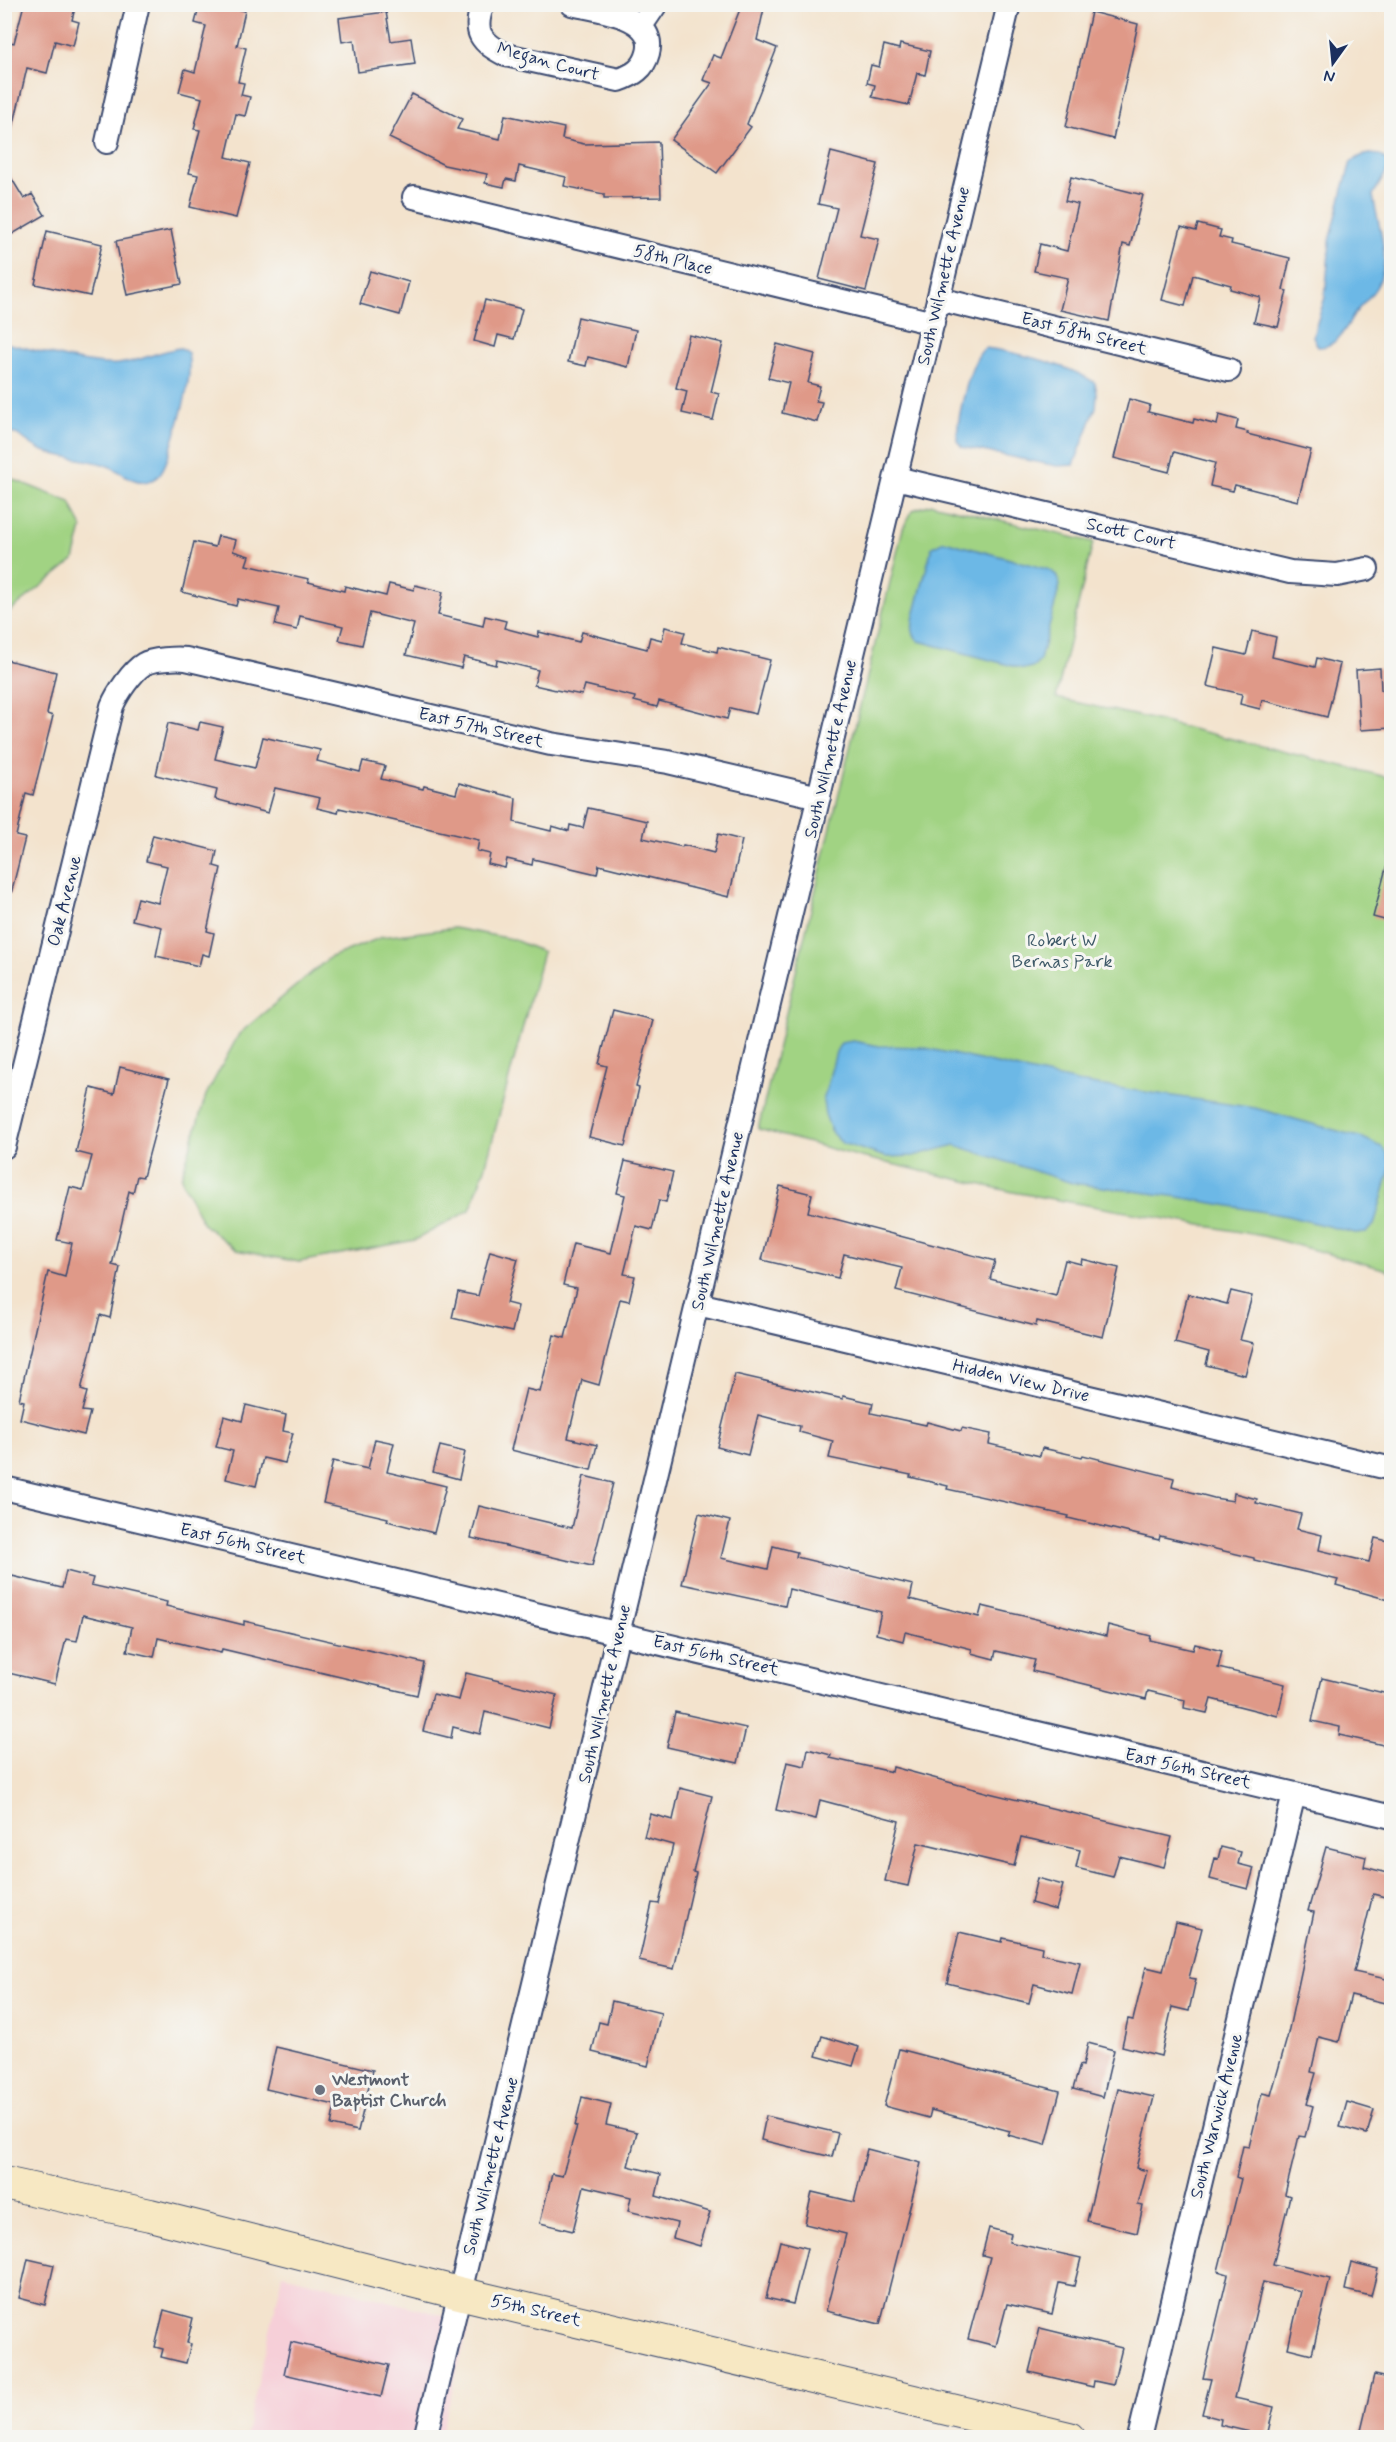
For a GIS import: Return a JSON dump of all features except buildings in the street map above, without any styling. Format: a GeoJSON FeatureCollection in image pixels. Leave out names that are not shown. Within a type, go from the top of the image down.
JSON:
{"type":"FeatureCollection","features":[{"type":"Feature","properties":{"kind":"main road","name":"55th Street"},"geometry":{"type":"LineString","coordinates":[[4,2183],[150,2215],[1023,2432],[1069,2438]]}},
{"type":"Feature","properties":{"kind":"street"},"geometry":{"type":"LineString","coordinates":[[107,142],[138,4]]}},
{"type":"Feature","properties":{"kind":"street","name":"Megan Court"},"geometry":{"type":"LineString","coordinates":[[483,4],[478,19],[479,35],[490,47],[506,55],[619,80],[633,75],[643,65],[649,52],[649,40],[645,29],[641,26]]}},
{"type":"Feature","properties":{"kind":"street"},"geometry":{"type":"LineString","coordinates":[[572,4],[620,16],[641,26],[656,4]]}},
{"type":"Feature","properties":{"kind":"street","name":"South Wilmette Avenue"},"geometry":{"type":"LineString","coordinates":[[425,2438],[1009,4]]}},
{"type":"Feature","properties":{"kind":"street","name":"58th Place"},"geometry":{"type":"LineString","coordinates":[[414,197],[933,323]]}},
{"type":"Feature","properties":{"kind":"street","name":"East 58th Street"},"geometry":{"type":"LineString","coordinates":[[939,299],[1229,370]]}},
{"type":"Feature","properties":{"kind":"street","name":"Scott Court"},"geometry":{"type":"LineString","coordinates":[[896,478],[1290,572],[1337,575],[1367,569]]}},
{"type":"Feature","properties":{"kind":"street","name":"East 57th Street"},"geometry":{"type":"LineString","coordinates":[[144,664],[176,658],[186,659],[550,744],[668,762],[819,797]]}},
{"type":"Feature","properties":{"kind":"street","name":"Oak Avenue"},"geometry":{"type":"LineString","coordinates":[[4,1147],[112,706],[117,693],[144,664]]}},
{"type":"Feature","properties":{"kind":"street","name":"Hidden View Drive"},"geometry":{"type":"LineString","coordinates":[[698,1304],[1392,1469]]}},
{"type":"Feature","properties":{"kind":"street","name":"East 56th Street"},"geometry":{"type":"LineString","coordinates":[[4,1488],[1392,1817]]}},
{"type":"Feature","properties":{"kind":"street","name":"South Warwick Avenue"},"geometry":{"type":"LineString","coordinates":[[1139,2438],[1294,1794]]}},
{"type":"Feature","properties":{"kind":"shaded area"},"geometry":{"type":"Polygon","coordinates":[[[283,2274],[470,2322],[440,2437],[245,2438],[283,2274]]]}},
{"type":"Feature","properties":{"kind":"green space"},"geometry":{"type":"Polygon","coordinates":[[[5,476],[70,502],[82,528],[74,560],[5,615],[5,476]]]}},
{"type":"Feature","properties":{"kind":"green space","name":"Robert W Bernas Park"},"geometry":{"type":"Polygon","coordinates":[[[932,504],[1093,542],[1056,698],[1391,778],[1391,1271],[1263,1236],[1013,1192],[857,1156],[758,1129],[903,528],[913,510],[932,504]]]}},
{"type":"Feature","properties":{"kind":"green space"},"geometry":{"type":"Polygon","coordinates":[[[454,928],[512,939],[543,952],[485,1168],[470,1210],[415,1240],[299,1262],[236,1250],[203,1224],[181,1178],[206,1095],[239,1034],[329,958],[382,937],[454,928]]]}},
{"type":"Feature","properties":{"kind":"water"},"geometry":{"type":"Polygon","coordinates":[[[1370,154],[1380,155],[1388,162],[1388,169],[1373,195],[1384,252],[1382,275],[1375,290],[1356,311],[1340,337],[1331,344],[1318,347],[1313,336],[1325,297],[1330,241],[1343,189],[1351,162],[1370,154]]]}},
{"type":"Feature","properties":{"kind":"water"},"geometry":{"type":"Polygon","coordinates":[[[5,343],[76,360],[105,364],[126,363],[181,348],[188,353],[189,373],[184,405],[170,453],[157,477],[151,481],[142,482],[100,463],[41,450],[20,436],[5,432],[5,343]]]}},
{"type":"Feature","properties":{"kind":"water"},"geometry":{"type":"Polygon","coordinates":[[[985,348],[1057,365],[1095,383],[1096,407],[1074,465],[1057,466],[962,447],[957,441],[959,420],[969,377],[979,355],[985,348]]]}},
{"type":"Feature","properties":{"kind":"water"},"geometry":{"type":"Polygon","coordinates":[[[944,541],[1050,570],[1056,575],[1060,585],[1040,660],[1035,666],[1024,669],[919,641],[915,636],[913,620],[932,547],[944,541]]]}},
{"type":"Feature","properties":{"kind":"water"},"geometry":{"type":"Polygon","coordinates":[[[853,1041],[879,1046],[921,1047],[1077,1082],[1255,1108],[1363,1138],[1382,1147],[1388,1154],[1391,1166],[1374,1225],[1366,1232],[1355,1233],[1287,1216],[1179,1197],[1072,1183],[955,1145],[913,1156],[886,1157],[842,1143],[832,1133],[823,1101],[836,1052],[841,1043],[853,1041]]]}},
{"type":"Feature","properties":{"kind":"place","name":"Westmont Baptist Church"},"geometry":{"type":"Point","coordinates":[320,2090]}}]}
